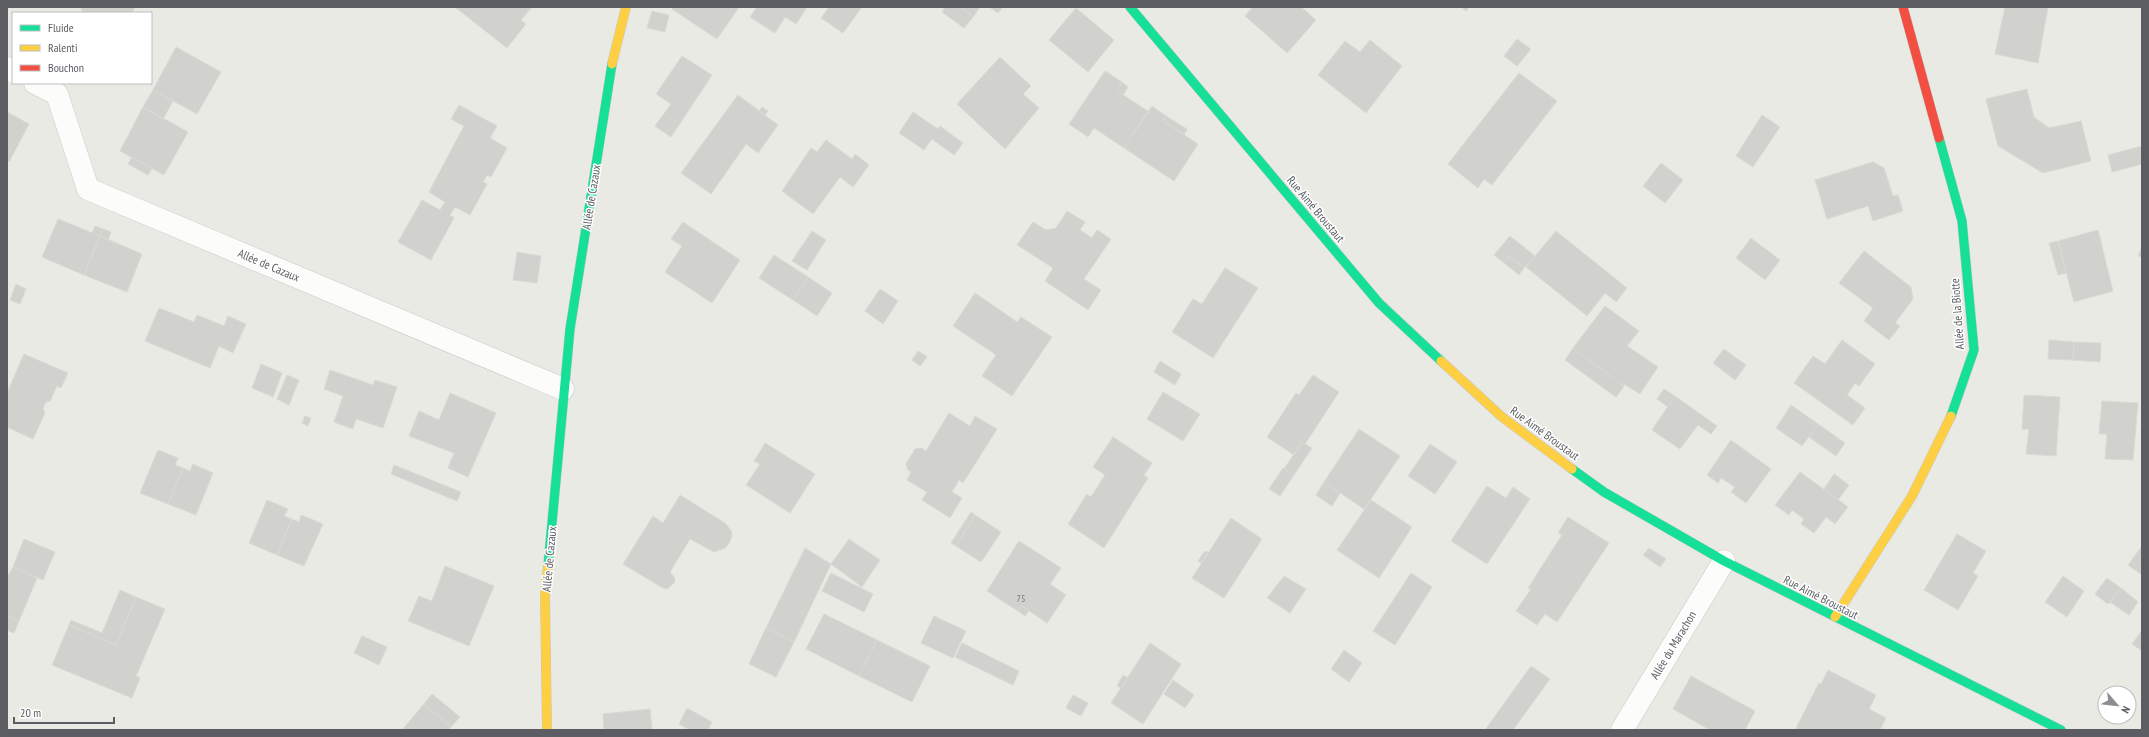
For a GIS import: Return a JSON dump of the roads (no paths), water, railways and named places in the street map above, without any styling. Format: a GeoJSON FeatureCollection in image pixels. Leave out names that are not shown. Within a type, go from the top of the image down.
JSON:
{"type":"FeatureCollection","features":[{"type":"Feature","properties":{"kind":"street","name":"Allée de Cazaux"},"geometry":{"type":"LineString","coordinates":[[547,730],[545,596],[563,389],[570,329],[611,69],[626,7]]}},
{"type":"Feature","properties":{"kind":"street","name":"Rue Aimé Broustaut"},"geometry":{"type":"LineString","coordinates":[[1130,7],[1379,303],[1502,417],[1604,492],[1724,561],[2062,730]]}},
{"type":"Feature","properties":{"kind":"street","name":"Allée de la Biotte"},"geometry":{"type":"LineString","coordinates":[[1836,617],[1912,496],[1951,416],[1974,350],[1962,221],[1903,7]]}},
{"type":"Feature","properties":{"kind":"street","name":"Allée de Cazaux"},"geometry":{"type":"LineString","coordinates":[[37,84],[57,94],[88,189],[563,389]]}},
{"type":"Feature","properties":{"kind":"street","name":"Allée du Marachon"},"geometry":{"type":"LineString","coordinates":[[1622,730],[1724,561]]}}]}
